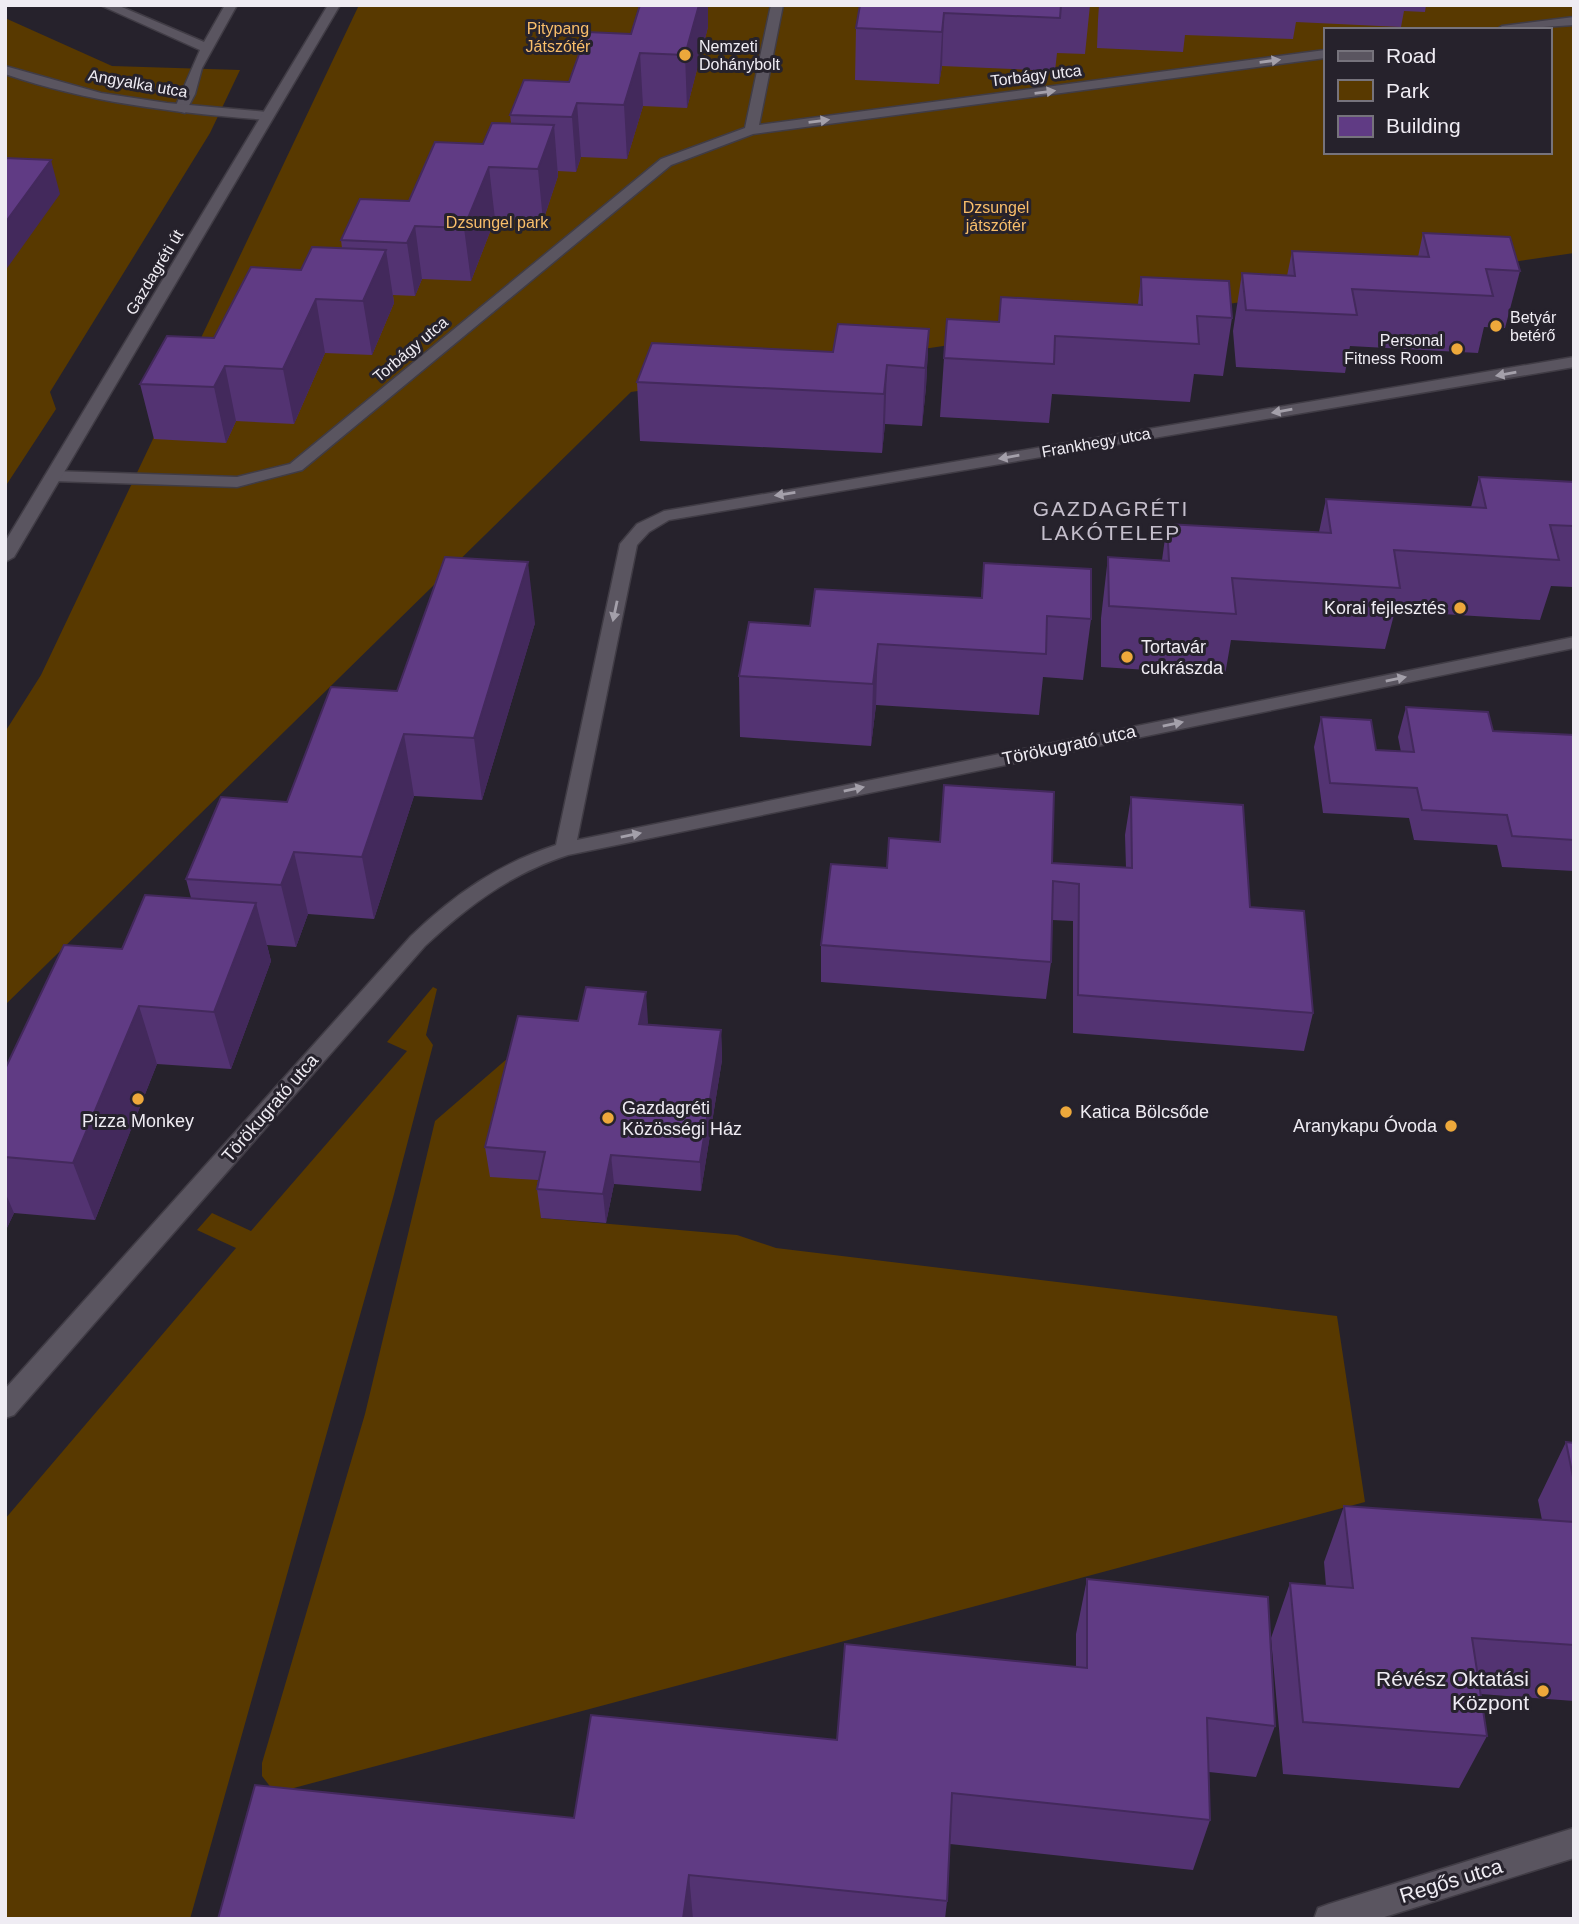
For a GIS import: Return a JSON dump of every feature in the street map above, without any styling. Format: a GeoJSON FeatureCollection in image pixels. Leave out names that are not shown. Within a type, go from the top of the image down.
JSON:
{"type":"FeatureCollection","features":[{"type":"Feature","properties":{"kind":"street"},"geometry":{"type":"LineString","coordinates":[[106,5],[207,48]]}},
{"type":"Feature","properties":{"kind":"street"},"geometry":{"type":"LineString","coordinates":[[180,110],[207,48],[231,5]]}},
{"type":"Feature","properties":{"kind":"street","name":"Gazdagréti út"},"geometry":{"type":"LineString","coordinates":[[5,557],[334,5]]}},
{"type":"Feature","properties":{"kind":"street"},"geometry":{"type":"LineString","coordinates":[[751,130],[777,5]]}},
{"type":"Feature","properties":{"kind":"street"},"geometry":{"type":"LineString","coordinates":[[1518,28],[1574,21]]}},
{"type":"Feature","properties":{"kind":"street","name":"Torbágy utca"},"geometry":{"type":"LineString","coordinates":[[53,476],[237,482],[296,467],[666,162],[751,130],[1324,54]]}},
{"type":"Feature","properties":{"kind":"street","name":"Angyalka utca"},"geometry":{"type":"LineString","coordinates":[[5,70],[108,97],[180,110],[267,116]]}},
{"type":"Feature","properties":{"kind":"street","name":"Frankhegy utca"},"geometry":{"type":"LineString","coordinates":[[565,849],[629,544],[643,527],[664,516],[1574,362]]}},
{"type":"Feature","properties":{"kind":"street","name":"Törökugrató utca"},"geometry":{"type":"LineString","coordinates":[[5,1407],[418,941],[462,900],[495,875],[530,859],[565,849],[1574,642]]}},
{"type":"Feature","properties":{"kind":"street","name":"Regős utca"},"geometry":{"type":"LineString","coordinates":[[1329,1919],[1574,1843]]}},
{"type":"Feature","properties":{"kind":"green space","name":"Dzsungel park"},"geometry":{"type":"Polygon","coordinates":[[[359,5],[1574,5],[1574,253],[631,392],[5,1005],[5,732],[41,675],[359,5]]]}},
{"type":"Feature","properties":{"kind":"green space"},"geometry":{"type":"Polygon","coordinates":[[[5,18],[112,66],[240,70],[210,133],[50,392],[56,409],[5,487],[5,18]]]}},
{"type":"Feature","properties":{"kind":"green space"},"geometry":{"type":"Polygon","coordinates":[[[433,987],[437,989],[426,1035],[433,1045],[393,1198],[190,1919],[5,1919],[5,1519],[236,1248],[197,1230],[212,1213],[251,1231],[407,1051],[387,1042],[433,987]]]}},
{"type":"Feature","properties":{"kind":"green space"},"geometry":{"type":"Polygon","coordinates":[[[522,1046],[549,1181],[541,1218],[737,1235],[776,1248],[1337,1316],[1365,1502],[275,1793],[262,1776],[262,1763],[365,1414],[435,1121],[522,1046]]]}},
{"type":"Feature","properties":{"kind":"building"},"geometry":{"type":"Polygon","coordinates":[[[640,5],[699,5],[685,55],[640,53],[624,105],[577,103],[572,117],[510,115],[524,80],[569,82],[587,32],[631,34],[640,5]]]}},
{"type":"Feature","properties":{"kind":"building"},"geometry":{"type":"Polygon","coordinates":[[[860,5],[1061,5],[1060,18],[944,13],[942,32],[856,28],[860,5]]]}},
{"type":"Feature","properties":{"kind":"building"},"geometry":{"type":"Polygon","coordinates":[[[492,123],[554,125],[538,169],[489,167],[464,228],[415,226],[407,243],[341,240],[360,199],[409,201],[435,142],[483,144],[492,123]]]}},
{"type":"Feature","properties":{"kind":"building"},"geometry":{"type":"Polygon","coordinates":[[[5,158],[51,160],[5,223],[5,158]]]}},
{"type":"Feature","properties":{"kind":"building"},"geometry":{"type":"Polygon","coordinates":[[[1423,233],[1510,237],[1520,271],[1486,269],[1493,296],[1352,289],[1357,315],[1246,310],[1242,273],[1295,276],[1292,251],[1429,257],[1423,233]]]}},
{"type":"Feature","properties":{"kind":"building"},"geometry":{"type":"Polygon","coordinates":[[[312,247],[386,250],[363,301],[316,299],[283,369],[225,366],[214,387],[140,384],[167,336],[214,338],[251,267],[301,270],[312,247]]]}},
{"type":"Feature","properties":{"kind":"building"},"geometry":{"type":"Polygon","coordinates":[[[1141,277],[1229,281],[1232,318],[1197,316],[1199,344],[1055,336],[1054,364],[944,358],[947,319],[999,322],[1001,297],[1142,305],[1141,277]]]}},
{"type":"Feature","properties":{"kind":"building"},"geometry":{"type":"Polygon","coordinates":[[[838,324],[929,329],[925,368],[887,365],[884,394],[637,382],[652,343],[833,352],[838,324]]]}},
{"type":"Feature","properties":{"kind":"building"},"geometry":{"type":"Polygon","coordinates":[[[1479,477],[1574,482],[1574,526],[1550,525],[1559,560],[1394,550],[1400,588],[1232,578],[1236,614],[1109,606],[1108,557],[1169,561],[1167,524],[1331,533],[1326,499],[1486,508],[1479,477]]]}},
{"type":"Feature","properties":{"kind":"building"},"geometry":{"type":"Polygon","coordinates":[[[445,557],[528,562],[474,738],[404,734],[362,857],[294,852],[281,885],[186,879],[221,797],[287,802],[331,687],[397,691],[445,557]]]}},
{"type":"Feature","properties":{"kind":"building"},"geometry":{"type":"Polygon","coordinates":[[[984,563],[1091,569],[1091,619],[1047,616],[1046,654],[878,644],[873,684],[739,676],[749,622],[810,626],[815,589],[982,598],[984,563]]]}},
{"type":"Feature","properties":{"kind":"building"},"geometry":{"type":"Polygon","coordinates":[[[1406,707],[1488,712],[1493,731],[1574,735],[1574,840],[1512,836],[1507,815],[1422,810],[1417,788],[1330,783],[1321,717],[1371,720],[1376,750],[1414,752],[1406,707]]]}},
{"type":"Feature","properties":{"kind":"building"},"geometry":{"type":"Polygon","coordinates":[[[944,785],[1054,792],[1052,863],[1132,868],[1131,797],[1243,805],[1250,907],[1304,911],[1313,1013],[1078,995],[1079,884],[1053,881],[1051,962],[821,945],[831,864],[887,868],[889,838],[940,842],[944,785]]]}},
{"type":"Feature","properties":{"kind":"building"},"geometry":{"type":"Polygon","coordinates":[[[145,895],[256,903],[214,1012],[139,1006],[73,1163],[5,1157],[5,1069],[64,945],[122,949],[145,895]]]}},
{"type":"Feature","properties":{"kind":"building","name":"Gazdagréti Közösségi Ház"},"geometry":{"type":"Polygon","coordinates":[[[586,987],[646,992],[639,1024],[721,1030],[700,1162],[611,1155],[603,1194],[537,1189],[545,1152],[485,1147],[518,1016],[578,1021],[586,987]]]}},
{"type":"Feature","properties":{"kind":"building"},"geometry":{"type":"Polygon","coordinates":[[[1566,1442],[1574,1443],[1574,1482],[1566,1442]]]}},
{"type":"Feature","properties":{"kind":"building"},"geometry":{"type":"Polygon","coordinates":[[[1344,1506],[1574,1522],[1574,1645],[1472,1638],[1487,1736],[1303,1722],[1290,1583],[1353,1588],[1344,1506]]]}},
{"type":"Feature","properties":{"kind":"building"},"geometry":{"type":"Polygon","coordinates":[[[1087,1579],[1268,1597],[1275,1726],[1207,1718],[1210,1820],[952,1793],[947,1901],[689,1875],[683,1919],[218,1919],[255,1785],[574,1818],[591,1715],[837,1740],[845,1644],[1087,1668],[1087,1579]]]}},
{"type":"Feature","properties":{"kind":"place","name":"Nemzeti Dohánybolt"},"geometry":{"type":"Point","coordinates":[685,55]}},
{"type":"Feature","properties":{"kind":"place","name":"Betyár betérő"},"geometry":{"type":"Point","coordinates":[1496,326]}},
{"type":"Feature","properties":{"kind":"place","name":"Personal Fitness Room"},"geometry":{"type":"Point","coordinates":[1457,349]}},
{"type":"Feature","properties":{"kind":"place","name":"Korai fejlesztés"},"geometry":{"type":"Point","coordinates":[1460,608]}},
{"type":"Feature","properties":{"kind":"place","name":"Tortavár cukrászda"},"geometry":{"type":"Point","coordinates":[1127,657]}},
{"type":"Feature","properties":{"kind":"place","name":"Pizza Monkey"},"geometry":{"type":"Point","coordinates":[138,1099]}},
{"type":"Feature","properties":{"kind":"place","name":"Katica Bölcsőde"},"geometry":{"type":"Point","coordinates":[1066,1112]}},
{"type":"Feature","properties":{"kind":"place","name":"Gazdagréti Közösségi Ház"},"geometry":{"type":"Point","coordinates":[608,1118]}},
{"type":"Feature","properties":{"kind":"place","name":"Aranykapu Óvoda"},"geometry":{"type":"Point","coordinates":[1451,1126]}},
{"type":"Feature","properties":{"kind":"place","name":"Révész Oktatási Központ"},"geometry":{"type":"Point","coordinates":[1543,1691]}},
{"type":"Feature","properties":{"kind":"district","name":"GAZDAGRÉTI LAKÓTELEP"},"geometry":{"type":"Point","coordinates":[1111,521]}},
{"type":"Feature","properties":{"kind":"park label","name":"Pitypang Játszótér"},"geometry":{"type":"Point","coordinates":[558,37]}},
{"type":"Feature","properties":{"kind":"park label","name":"Dzsungel játszótér"},"geometry":{"type":"Point","coordinates":[996,216]}}]}
